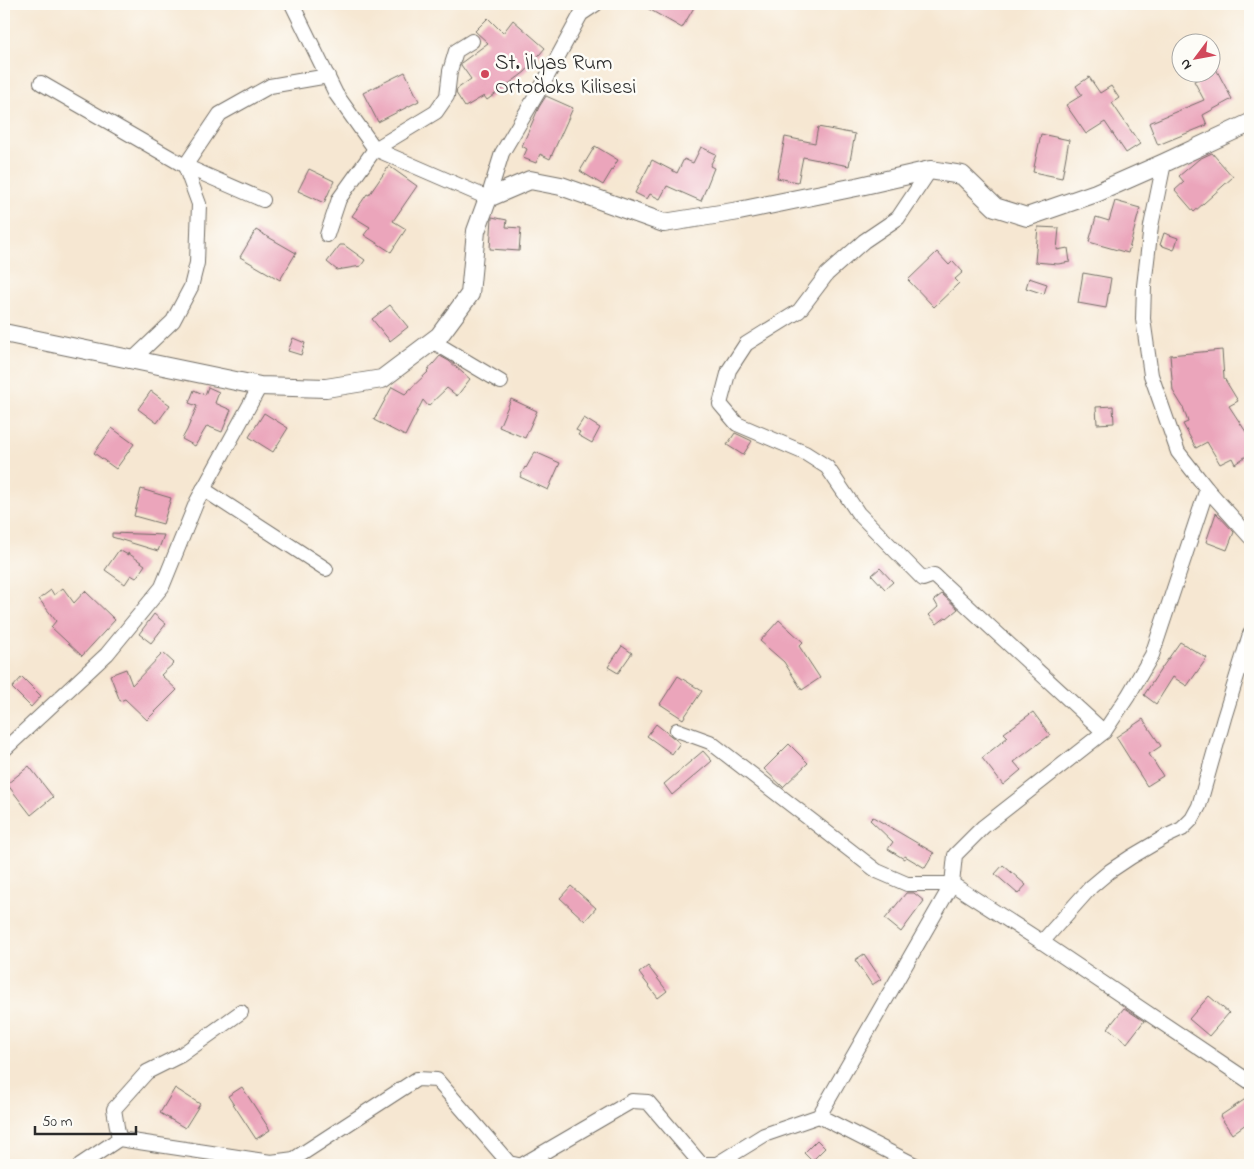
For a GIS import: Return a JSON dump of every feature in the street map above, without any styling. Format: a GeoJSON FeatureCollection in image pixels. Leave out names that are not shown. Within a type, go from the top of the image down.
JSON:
{"type":"FeatureCollection","features":[{"type":"Feature","properties":{"kind":"street"},"geometry":{"type":"LineString","coordinates":[[292,4],[336,94],[375,149],[488,198],[530,180],[561,186],[664,223],[739,211],[930,170],[962,175],[995,206],[1028,217],[1096,193],[1250,123]]}},
{"type":"Feature","properties":{"kind":"street"},"geometry":{"type":"LineString","coordinates":[[4,333],[260,386],[326,388],[382,379],[439,336],[470,294],[476,231],[502,153],[544,84],[579,9],[596,4]]}},
{"type":"Feature","properties":{"kind":"street"},"geometry":{"type":"LineString","coordinates":[[327,234],[339,199],[375,149],[436,112],[447,96],[450,71],[456,51],[472,41]]}},
{"type":"Feature","properties":{"kind":"street"},"geometry":{"type":"LineString","coordinates":[[185,166],[220,114],[270,86],[328,76]]}},
{"type":"Feature","properties":{"kind":"street"},"geometry":{"type":"LineString","coordinates":[[41,83],[185,166],[263,200]]}},
{"type":"Feature","properties":{"kind":"street"},"geometry":{"type":"LineString","coordinates":[[1164,163],[1151,226],[1144,286],[1143,319],[1151,375],[1178,452],[1207,489],[1250,537]]}},
{"type":"Feature","properties":{"kind":"street"},"geometry":{"type":"LineString","coordinates":[[132,360],[173,321],[191,287],[197,263],[199,204],[185,166]]}},
{"type":"Feature","properties":{"kind":"street"},"geometry":{"type":"LineString","coordinates":[[930,170],[898,218],[864,241],[827,274],[799,311],[746,344],[728,370],[720,404],[737,424],[805,453],[827,467],[858,513],[923,579],[934,575],[1104,732]]}},
{"type":"Feature","properties":{"kind":"street"},"geometry":{"type":"LineString","coordinates":[[432,341],[501,382]]}},
{"type":"Feature","properties":{"kind":"street"},"geometry":{"type":"LineString","coordinates":[[4,750],[107,654],[162,587],[197,501],[260,386]]}},
{"type":"Feature","properties":{"kind":"street"},"geometry":{"type":"LineString","coordinates":[[522,1165],[632,1101],[648,1102],[701,1164],[717,1164],[764,1135],[819,1116],[952,884],[956,855],[983,827],[1104,732],[1128,696],[1152,655],[1207,489]]}},
{"type":"Feature","properties":{"kind":"street"},"geometry":{"type":"LineString","coordinates":[[203,490],[326,569]]}},
{"type":"Feature","properties":{"kind":"street"},"geometry":{"type":"LineString","coordinates":[[1042,942],[1091,887],[1104,876],[1139,852],[1182,829],[1192,819],[1199,806],[1250,634]]}},
{"type":"Feature","properties":{"kind":"street"},"geometry":{"type":"LineString","coordinates":[[677,730],[710,742],[877,871],[907,884],[952,884],[1250,1082]]}},
{"type":"Feature","properties":{"kind":"street"},"geometry":{"type":"LineString","coordinates":[[119,1139],[114,1109],[147,1072],[181,1055],[241,1012]]}},
{"type":"Feature","properties":{"kind":"street"},"geometry":{"type":"LineString","coordinates":[[80,1165],[119,1139],[271,1162],[294,1159],[417,1079],[438,1080],[509,1162],[518,1165]]}},
{"type":"Feature","properties":{"kind":"street"},"geometry":{"type":"LineString","coordinates":[[819,1116],[915,1165]]}},
{"type":"Feature","properties":{"kind":"building"},"geometry":{"type":"Polygon","coordinates":[[[640,4],[696,4],[682,28],[640,4]]]}},
{"type":"Feature","properties":{"kind":"building"},"geometry":{"type":"Polygon","coordinates":[[[488,18],[503,33],[513,20],[545,48],[525,72],[487,100],[484,96],[465,107],[456,93],[457,89],[471,79],[461,63],[488,43],[475,31],[488,18]]]}},
{"type":"Feature","properties":{"kind":"building"},"geometry":{"type":"Polygon","coordinates":[[[405,72],[419,101],[378,122],[363,93],[405,72]]]}},
{"type":"Feature","properties":{"kind":"building"},"geometry":{"type":"Polygon","coordinates":[[[1089,77],[1100,93],[1111,86],[1119,98],[1112,103],[1140,144],[1126,153],[1105,122],[1086,134],[1066,105],[1082,95],[1076,86],[1089,77]]]}},
{"type":"Feature","properties":{"kind":"building"},"geometry":{"type":"Polygon","coordinates":[[[1222,80],[1232,99],[1203,115],[1207,125],[1158,145],[1149,123],[1204,100],[1195,82],[1222,82],[1222,80]]]}},
{"type":"Feature","properties":{"kind":"building"},"geometry":{"type":"Polygon","coordinates":[[[546,96],[573,108],[550,159],[540,154],[536,163],[523,158],[527,149],[522,146],[539,107],[546,96]]]}},
{"type":"Feature","properties":{"kind":"building"},"geometry":{"type":"Polygon","coordinates":[[[818,127],[855,134],[849,166],[803,157],[798,182],[777,178],[785,137],[815,143],[818,127]]]}},
{"type":"Feature","properties":{"kind":"building"},"geometry":{"type":"Polygon","coordinates":[[[1041,134],[1069,140],[1062,178],[1033,172],[1041,134]]]}},
{"type":"Feature","properties":{"kind":"building"},"geometry":{"type":"Polygon","coordinates":[[[595,146],[618,160],[603,185],[580,171],[595,146]]]}},
{"type":"Feature","properties":{"kind":"building"},"geometry":{"type":"Polygon","coordinates":[[[701,147],[716,154],[710,166],[714,168],[701,201],[667,186],[660,199],[650,194],[647,199],[635,193],[652,160],[677,173],[684,159],[693,163],[701,147]]]}},
{"type":"Feature","properties":{"kind":"building"},"geometry":{"type":"Polygon","coordinates":[[[1212,153],[1233,177],[1194,212],[1175,190],[1184,182],[1179,176],[1199,159],[1212,153]]]}},
{"type":"Feature","properties":{"kind":"building"},"geometry":{"type":"Polygon","coordinates":[[[389,166],[417,186],[393,221],[406,229],[391,252],[364,235],[370,227],[352,216],[389,166]]]}},
{"type":"Feature","properties":{"kind":"building"},"geometry":{"type":"Polygon","coordinates":[[[309,169],[334,181],[324,203],[298,191],[309,169]]]}},
{"type":"Feature","properties":{"kind":"building"},"geometry":{"type":"Polygon","coordinates":[[[1115,201],[1140,208],[1128,253],[1089,242],[1096,217],[1109,221],[1115,201]]]}},
{"type":"Feature","properties":{"kind":"building"},"geometry":{"type":"Polygon","coordinates":[[[492,217],[507,220],[506,227],[521,228],[519,251],[490,249],[492,217]]]}},
{"type":"Feature","properties":{"kind":"building"},"geometry":{"type":"Polygon","coordinates":[[[1038,227],[1059,228],[1057,250],[1068,248],[1070,262],[1058,264],[1035,262],[1038,227]]]}},
{"type":"Feature","properties":{"kind":"building"},"geometry":{"type":"Polygon","coordinates":[[[256,230],[296,253],[280,280],[240,257],[256,230]]]}},
{"type":"Feature","properties":{"kind":"building"},"geometry":{"type":"Polygon","coordinates":[[[1164,233],[1178,238],[1174,250],[1160,245],[1164,233]]]}},
{"type":"Feature","properties":{"kind":"building"},"geometry":{"type":"Polygon","coordinates":[[[340,245],[344,245],[365,260],[361,266],[337,270],[327,262],[340,245]]]}},
{"type":"Feature","properties":{"kind":"building"},"geometry":{"type":"Polygon","coordinates":[[[937,252],[949,265],[953,261],[963,272],[955,279],[959,283],[934,307],[908,280],[937,252]]]}},
{"type":"Feature","properties":{"kind":"building"},"geometry":{"type":"Polygon","coordinates":[[[1083,273],[1111,278],[1106,308],[1078,303],[1083,273]]]}},
{"type":"Feature","properties":{"kind":"building"},"geometry":{"type":"Polygon","coordinates":[[[1029,278],[1047,284],[1044,294],[1026,288],[1029,278]]]}},
{"type":"Feature","properties":{"kind":"building"},"geometry":{"type":"Polygon","coordinates":[[[390,305],[408,327],[390,341],[372,319],[390,305]]]}},
{"type":"Feature","properties":{"kind":"building"},"geometry":{"type":"Polygon","coordinates":[[[293,338],[305,343],[301,355],[288,351],[293,338]]]}},
{"type":"Feature","properties":{"kind":"building"},"geometry":{"type":"Polygon","coordinates":[[[1222,350],[1224,378],[1238,401],[1229,406],[1250,438],[1249,454],[1235,464],[1232,458],[1220,464],[1207,442],[1196,448],[1183,424],[1188,422],[1183,407],[1173,391],[1170,355],[1222,350]]]}},
{"type":"Feature","properties":{"kind":"building"},"geometry":{"type":"Polygon","coordinates":[[[440,356],[449,361],[470,379],[457,396],[447,388],[428,406],[423,400],[405,436],[374,420],[392,387],[405,394],[428,372],[440,356]]]}},
{"type":"Feature","properties":{"kind":"building"},"geometry":{"type":"Polygon","coordinates":[[[208,387],[219,392],[215,403],[231,410],[222,432],[207,426],[195,446],[182,439],[197,406],[189,403],[194,390],[205,395],[208,387]]]}},
{"type":"Feature","properties":{"kind":"building"},"geometry":{"type":"Polygon","coordinates":[[[151,391],[170,405],[157,423],[138,409],[151,391]]]}},
{"type":"Feature","properties":{"kind":"building"},"geometry":{"type":"Polygon","coordinates":[[[511,399],[537,411],[525,438],[499,427],[511,399]]]}},
{"type":"Feature","properties":{"kind":"building"},"geometry":{"type":"Polygon","coordinates":[[[1113,406],[1114,423],[1097,424],[1096,407],[1113,406]]]}},
{"type":"Feature","properties":{"kind":"building"},"geometry":{"type":"Polygon","coordinates":[[[264,413],[288,428],[273,452],[249,437],[264,413]]]}},
{"type":"Feature","properties":{"kind":"building"},"geometry":{"type":"Polygon","coordinates":[[[584,418],[600,428],[592,443],[578,435],[580,432],[576,430],[584,418]]]}},
{"type":"Feature","properties":{"kind":"building"},"geometry":{"type":"Polygon","coordinates":[[[112,428],[134,444],[116,469],[94,453],[112,428]]]}},
{"type":"Feature","properties":{"kind":"building"},"geometry":{"type":"Polygon","coordinates":[[[735,433],[752,441],[743,455],[727,445],[735,433]]]}},
{"type":"Feature","properties":{"kind":"building"},"geometry":{"type":"Polygon","coordinates":[[[535,452],[560,463],[548,490],[520,477],[535,452]]]}},
{"type":"Feature","properties":{"kind":"building"},"geometry":{"type":"Polygon","coordinates":[[[141,489],[171,498],[163,524],[134,516],[141,489]]]}},
{"type":"Feature","properties":{"kind":"building"},"geometry":{"type":"Polygon","coordinates":[[[1216,513],[1234,532],[1227,550],[1206,542],[1216,513]]]}},
{"type":"Feature","properties":{"kind":"building"},"geometry":{"type":"Polygon","coordinates":[[[112,533],[164,535],[158,551],[112,537],[112,533]]]}},
{"type":"Feature","properties":{"kind":"building"},"geometry":{"type":"Polygon","coordinates":[[[119,550],[128,555],[128,553],[145,565],[136,578],[131,575],[125,584],[105,570],[119,550]]]}},
{"type":"Feature","properties":{"kind":"building"},"geometry":{"type":"Polygon","coordinates":[[[880,568],[893,582],[885,589],[872,575],[880,568]]]}},
{"type":"Feature","properties":{"kind":"building"},"geometry":{"type":"Polygon","coordinates":[[[63,588],[74,603],[85,591],[115,620],[82,656],[51,627],[56,621],[39,599],[51,590],[54,595],[63,588]]]}},
{"type":"Feature","properties":{"kind":"building"},"geometry":{"type":"Polygon","coordinates":[[[942,594],[958,609],[937,624],[929,615],[938,607],[934,600],[942,594]]]}},
{"type":"Feature","properties":{"kind":"building"},"geometry":{"type":"Polygon","coordinates":[[[154,614],[166,624],[151,643],[139,634],[154,614]]]}},
{"type":"Feature","properties":{"kind":"building"},"geometry":{"type":"Polygon","coordinates":[[[779,620],[803,642],[799,646],[820,678],[802,690],[784,662],[760,641],[779,620]]]}},
{"type":"Feature","properties":{"kind":"building"},"geometry":{"type":"Polygon","coordinates":[[[1180,642],[1207,658],[1187,686],[1173,677],[1156,704],[1144,695],[1180,642]]]}},
{"type":"Feature","properties":{"kind":"building"},"geometry":{"type":"Polygon","coordinates":[[[622,646],[632,653],[618,673],[608,667],[622,646]]]}},
{"type":"Feature","properties":{"kind":"building"},"geometry":{"type":"Polygon","coordinates":[[[163,653],[174,663],[161,675],[177,690],[147,720],[125,699],[120,701],[110,675],[126,669],[132,685],[163,653]]]}},
{"type":"Feature","properties":{"kind":"building"},"geometry":{"type":"Polygon","coordinates":[[[678,676],[702,691],[683,719],[660,704],[678,676]]]}},
{"type":"Feature","properties":{"kind":"building"},"geometry":{"type":"Polygon","coordinates":[[[22,677],[41,696],[31,707],[12,688],[22,677]]]}},
{"type":"Feature","properties":{"kind":"building"},"geometry":{"type":"Polygon","coordinates":[[[1033,712],[1050,735],[1014,762],[1021,770],[1003,785],[982,758],[1008,737],[1004,733],[1033,712]]]}},
{"type":"Feature","properties":{"kind":"building"},"geometry":{"type":"Polygon","coordinates":[[[1143,719],[1161,746],[1149,754],[1163,776],[1147,786],[1116,737],[1143,719]]]}},
{"type":"Feature","properties":{"kind":"building"},"geometry":{"type":"Polygon","coordinates":[[[656,724],[680,743],[672,754],[647,736],[656,724]]]}},
{"type":"Feature","properties":{"kind":"building"},"geometry":{"type":"Polygon","coordinates":[[[789,744],[808,763],[783,787],[764,769],[789,744]]]}},
{"type":"Feature","properties":{"kind":"building"},"geometry":{"type":"Polygon","coordinates":[[[703,751],[712,761],[672,795],[664,784],[703,751]]]}},
{"type":"Feature","properties":{"kind":"building"},"geometry":{"type":"Polygon","coordinates":[[[29,766],[53,797],[31,815],[7,784],[29,766]]]}},
{"type":"Feature","properties":{"kind":"building"},"geometry":{"type":"Polygon","coordinates":[[[873,817],[934,853],[925,868],[905,856],[904,859],[888,849],[893,842],[870,820],[873,817]]]}},
{"type":"Feature","properties":{"kind":"building"},"geometry":{"type":"Polygon","coordinates":[[[1003,865],[1026,885],[1018,894],[995,874],[1003,865]]]}},
{"type":"Feature","properties":{"kind":"building"},"geometry":{"type":"Polygon","coordinates":[[[571,886],[596,908],[585,921],[560,898],[571,886]]]}},
{"type":"Feature","properties":{"kind":"building"},"geometry":{"type":"Polygon","coordinates":[[[906,893],[914,893],[924,901],[901,932],[885,919],[906,893]]]}},
{"type":"Feature","properties":{"kind":"building"},"geometry":{"type":"Polygon","coordinates":[[[864,954],[881,979],[872,985],[855,960],[864,954]]]}},
{"type":"Feature","properties":{"kind":"building"},"geometry":{"type":"Polygon","coordinates":[[[648,966],[667,991],[658,998],[639,973],[648,966]]]}},
{"type":"Feature","properties":{"kind":"building"},"geometry":{"type":"Polygon","coordinates":[[[1209,996],[1229,1013],[1209,1036],[1189,1019],[1209,996]]]}},
{"type":"Feature","properties":{"kind":"building"},"geometry":{"type":"Polygon","coordinates":[[[1124,1008],[1144,1021],[1127,1043],[1108,1028],[1124,1008]]]}},
{"type":"Feature","properties":{"kind":"building"},"geometry":{"type":"Polygon","coordinates":[[[242,1087],[270,1130],[256,1139],[228,1096],[242,1087]]]}},
{"type":"Feature","properties":{"kind":"building"},"geometry":{"type":"Polygon","coordinates":[[[175,1088],[200,1104],[185,1128],[160,1113],[175,1088]]]}},
{"type":"Feature","properties":{"kind":"building"},"geometry":{"type":"Polygon","coordinates":[[[1250,1096],[1250,1121],[1232,1134],[1220,1116],[1250,1096]]]}},
{"type":"Feature","properties":{"kind":"building"},"geometry":{"type":"Polygon","coordinates":[[[817,1140],[825,1148],[812,1161],[804,1153],[817,1140]]]}},
{"type":"Feature","properties":{"kind":"place","name":"St. İlyas Rum Ortodoks Kilisesi"},"geometry":{"type":"Point","coordinates":[485,74]}}]}
